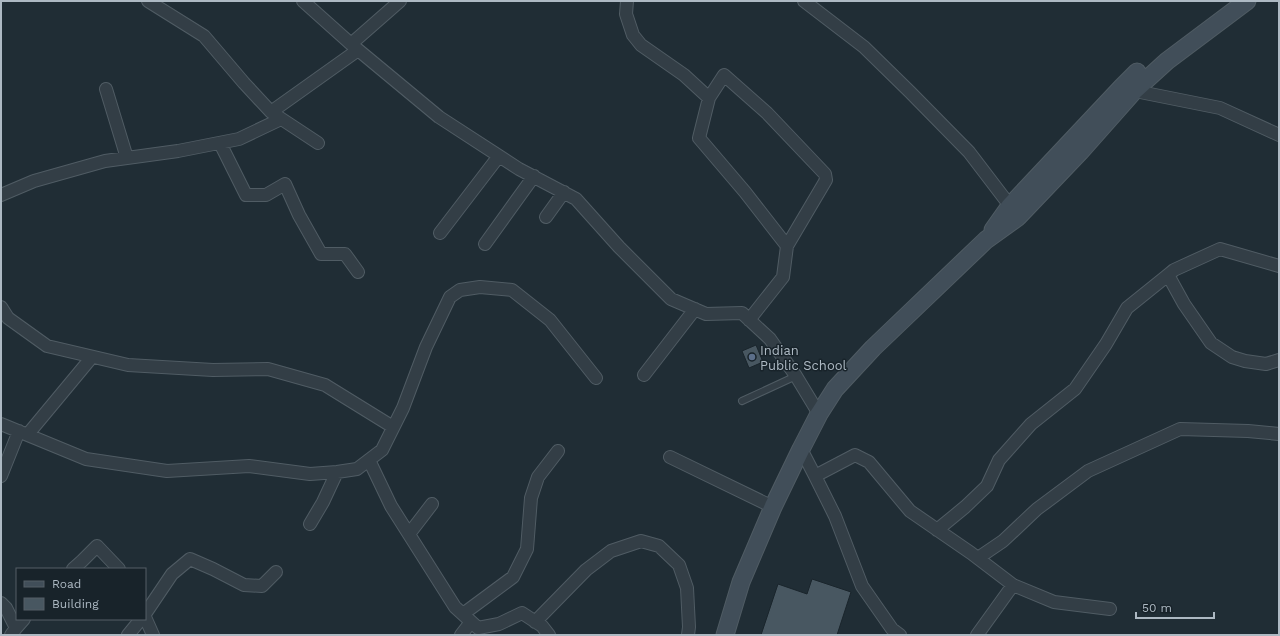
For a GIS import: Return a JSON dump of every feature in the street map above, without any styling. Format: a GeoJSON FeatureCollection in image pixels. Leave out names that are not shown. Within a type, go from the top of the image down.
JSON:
{"type":"FeatureCollection","features":[{"type":"Feature","properties":{"kind":"street"},"geometry":{"type":"LineString","coordinates":[[148,1],[204,36],[244,83],[276,115],[318,143]]}},
{"type":"Feature","properties":{"kind":"street"},"geometry":{"type":"LineString","coordinates":[[303,1],[354,47],[439,117],[519,169],[576,198],[619,247],[671,299],[706,314],[742,313],[770,339],[796,376],[819,414]]}},
{"type":"Feature","properties":{"kind":"street"},"geometry":{"type":"LineString","coordinates":[[1,195],[34,181],[105,161],[178,151],[239,139],[276,115],[354,47],[400,1]]}},
{"type":"Feature","properties":{"kind":"street"},"geometry":{"type":"LineString","coordinates":[[627,1],[626,14],[633,35],[642,46],[684,75],[709,98]]}},
{"type":"Feature","properties":{"kind":"street"},"geometry":{"type":"LineString","coordinates":[[804,1],[864,47],[910,92],[969,152],[1014,212]]}},
{"type":"Feature","properties":{"kind":"street"},"geometry":{"type":"LineString","coordinates":[[725,635],[741,582],[773,507],[819,414],[835,389],[873,348],[1014,212],[1127,89],[1146,64],[1227,1]]}},
{"type":"Feature","properties":{"kind":"street"},"geometry":{"type":"LineString","coordinates":[[1127,89],[1247,1]]}},
{"type":"Feature","properties":{"kind":"street"},"geometry":{"type":"LineString","coordinates":[[749,320],[782,278],[787,246],[826,180],[825,174],[767,113],[724,75],[709,98],[699,138],[787,246]]}},
{"type":"Feature","properties":{"kind":"street"},"geometry":{"type":"LineString","coordinates":[[106,89],[127,158]]}},
{"type":"Feature","properties":{"kind":"street"},"geometry":{"type":"LineString","coordinates":[[1127,89],[1220,108],[1279,135]]}},
{"type":"Feature","properties":{"kind":"street"},"geometry":{"type":"LineString","coordinates":[[220,142],[246,195],[266,195],[284,184],[299,215],[321,254],[344,254],[358,272]]}},
{"type":"Feature","properties":{"kind":"street"},"geometry":{"type":"LineString","coordinates":[[440,233],[499,156]]}},
{"type":"Feature","properties":{"kind":"street"},"geometry":{"type":"LineString","coordinates":[[486,244],[534,176]]}},
{"type":"Feature","properties":{"kind":"street"},"geometry":{"type":"LineString","coordinates":[[546,217],[564,192]]}},
{"type":"Feature","properties":{"kind":"street"},"geometry":{"type":"LineString","coordinates":[[937,530],[965,507],[986,486],[999,460],[1031,424],[1075,389],[1106,344],[1127,308],[1174,270],[1220,249],[1279,266]]}},
{"type":"Feature","properties":{"kind":"street"},"geometry":{"type":"LineString","coordinates":[[1168,275],[1184,304],[1210,343],[1232,357],[1245,361],[1266,364],[1279,360]]}},
{"type":"Feature","properties":{"kind":"street"},"geometry":{"type":"LineString","coordinates":[[1,424],[86,460],[167,471],[249,466],[310,474],[357,469],[382,450],[403,408],[426,347],[450,298],[460,290],[480,287],[512,290],[550,320],[596,378]]}},
{"type":"Feature","properties":{"kind":"street"},"geometry":{"type":"LineString","coordinates":[[1,307],[8,318],[47,346],[128,365],[213,370],[268,369],[325,385],[393,427]]}},
{"type":"Feature","properties":{"kind":"street"},"geometry":{"type":"LineString","coordinates":[[644,375],[695,309]]}},
{"type":"Feature","properties":{"kind":"street"},"geometry":{"type":"LineString","coordinates":[[1,476],[24,433],[92,356]]}},
{"type":"Feature","properties":{"kind":"street"},"geometry":{"type":"LineString","coordinates":[[978,558],[1003,541],[1038,509],[1088,471],[1180,429],[1248,431],[1279,434]]}},
{"type":"Feature","properties":{"kind":"street"},"geometry":{"type":"LineString","coordinates":[[801,449],[835,516],[862,586],[892,633]]}},
{"type":"Feature","properties":{"kind":"street"},"geometry":{"type":"LineString","coordinates":[[461,635],[467,618],[513,577],[526,549],[531,498],[538,477],[558,451]]}},
{"type":"Feature","properties":{"kind":"street"},"geometry":{"type":"LineString","coordinates":[[815,476],[855,455],[869,462],[910,511],[978,558],[1013,585],[1054,602],[1110,609]]}},
{"type":"Feature","properties":{"kind":"street"},"geometry":{"type":"LineString","coordinates":[[670,457],[773,507]]}},
{"type":"Feature","properties":{"kind":"street"},"geometry":{"type":"LineString","coordinates":[[369,460],[391,506],[455,607],[478,628],[499,624],[522,613],[542,626],[549,635]]}},
{"type":"Feature","properties":{"kind":"street"},"geometry":{"type":"LineString","coordinates":[[310,524],[323,502],[337,472]]}},
{"type":"Feature","properties":{"kind":"street"},"geometry":{"type":"LineString","coordinates":[[409,534],[432,504]]}},
{"type":"Feature","properties":{"kind":"street"},"geometry":{"type":"LineString","coordinates":[[535,622],[586,570],[611,551],[641,541],[659,546],[678,565],[687,588],[688,635]]}},
{"type":"Feature","properties":{"kind":"street"},"geometry":{"type":"LineString","coordinates":[[74,568],[96,546],[118,568]]}},
{"type":"Feature","properties":{"kind":"street"},"geometry":{"type":"LineString","coordinates":[[146,611],[149,599],[172,574],[190,559],[244,585],[262,586],[276,572]]}},
{"type":"Feature","properties":{"kind":"street"},"geometry":{"type":"LineString","coordinates":[[977,635],[1013,585]]}},
{"type":"Feature","properties":{"kind":"street"},"geometry":{"type":"LineString","coordinates":[[1,603],[6,608],[13,632]]}},
{"type":"Feature","properties":{"kind":"street"},"geometry":{"type":"LineString","coordinates":[[146,618],[153,635]]}},
{"type":"Feature","properties":{"kind":"street"},"geometry":{"type":"LineString","coordinates":[[13,632],[23,620]]}},
{"type":"Feature","properties":{"kind":"street"},"geometry":{"type":"LineString","coordinates":[[128,635],[140,620]]}},
{"type":"Feature","properties":{"kind":"lane"},"geometry":{"type":"LineString","coordinates":[[742,401],[796,376]]}},
{"type":"Feature","properties":{"kind":"building"},"geometry":{"type":"Polygon","coordinates":[[[756,345],[763,362],[749,368],[742,351],[756,345]]]}},
{"type":"Feature","properties":{"kind":"building"},"geometry":{"type":"Polygon","coordinates":[[[812,579],[851,592],[837,635],[761,635],[778,584],[807,594],[812,579]]]}},
{"type":"Feature","properties":{"kind":"place","name":"Indian Public School"},"geometry":{"type":"Point","coordinates":[752,357]}}]}
